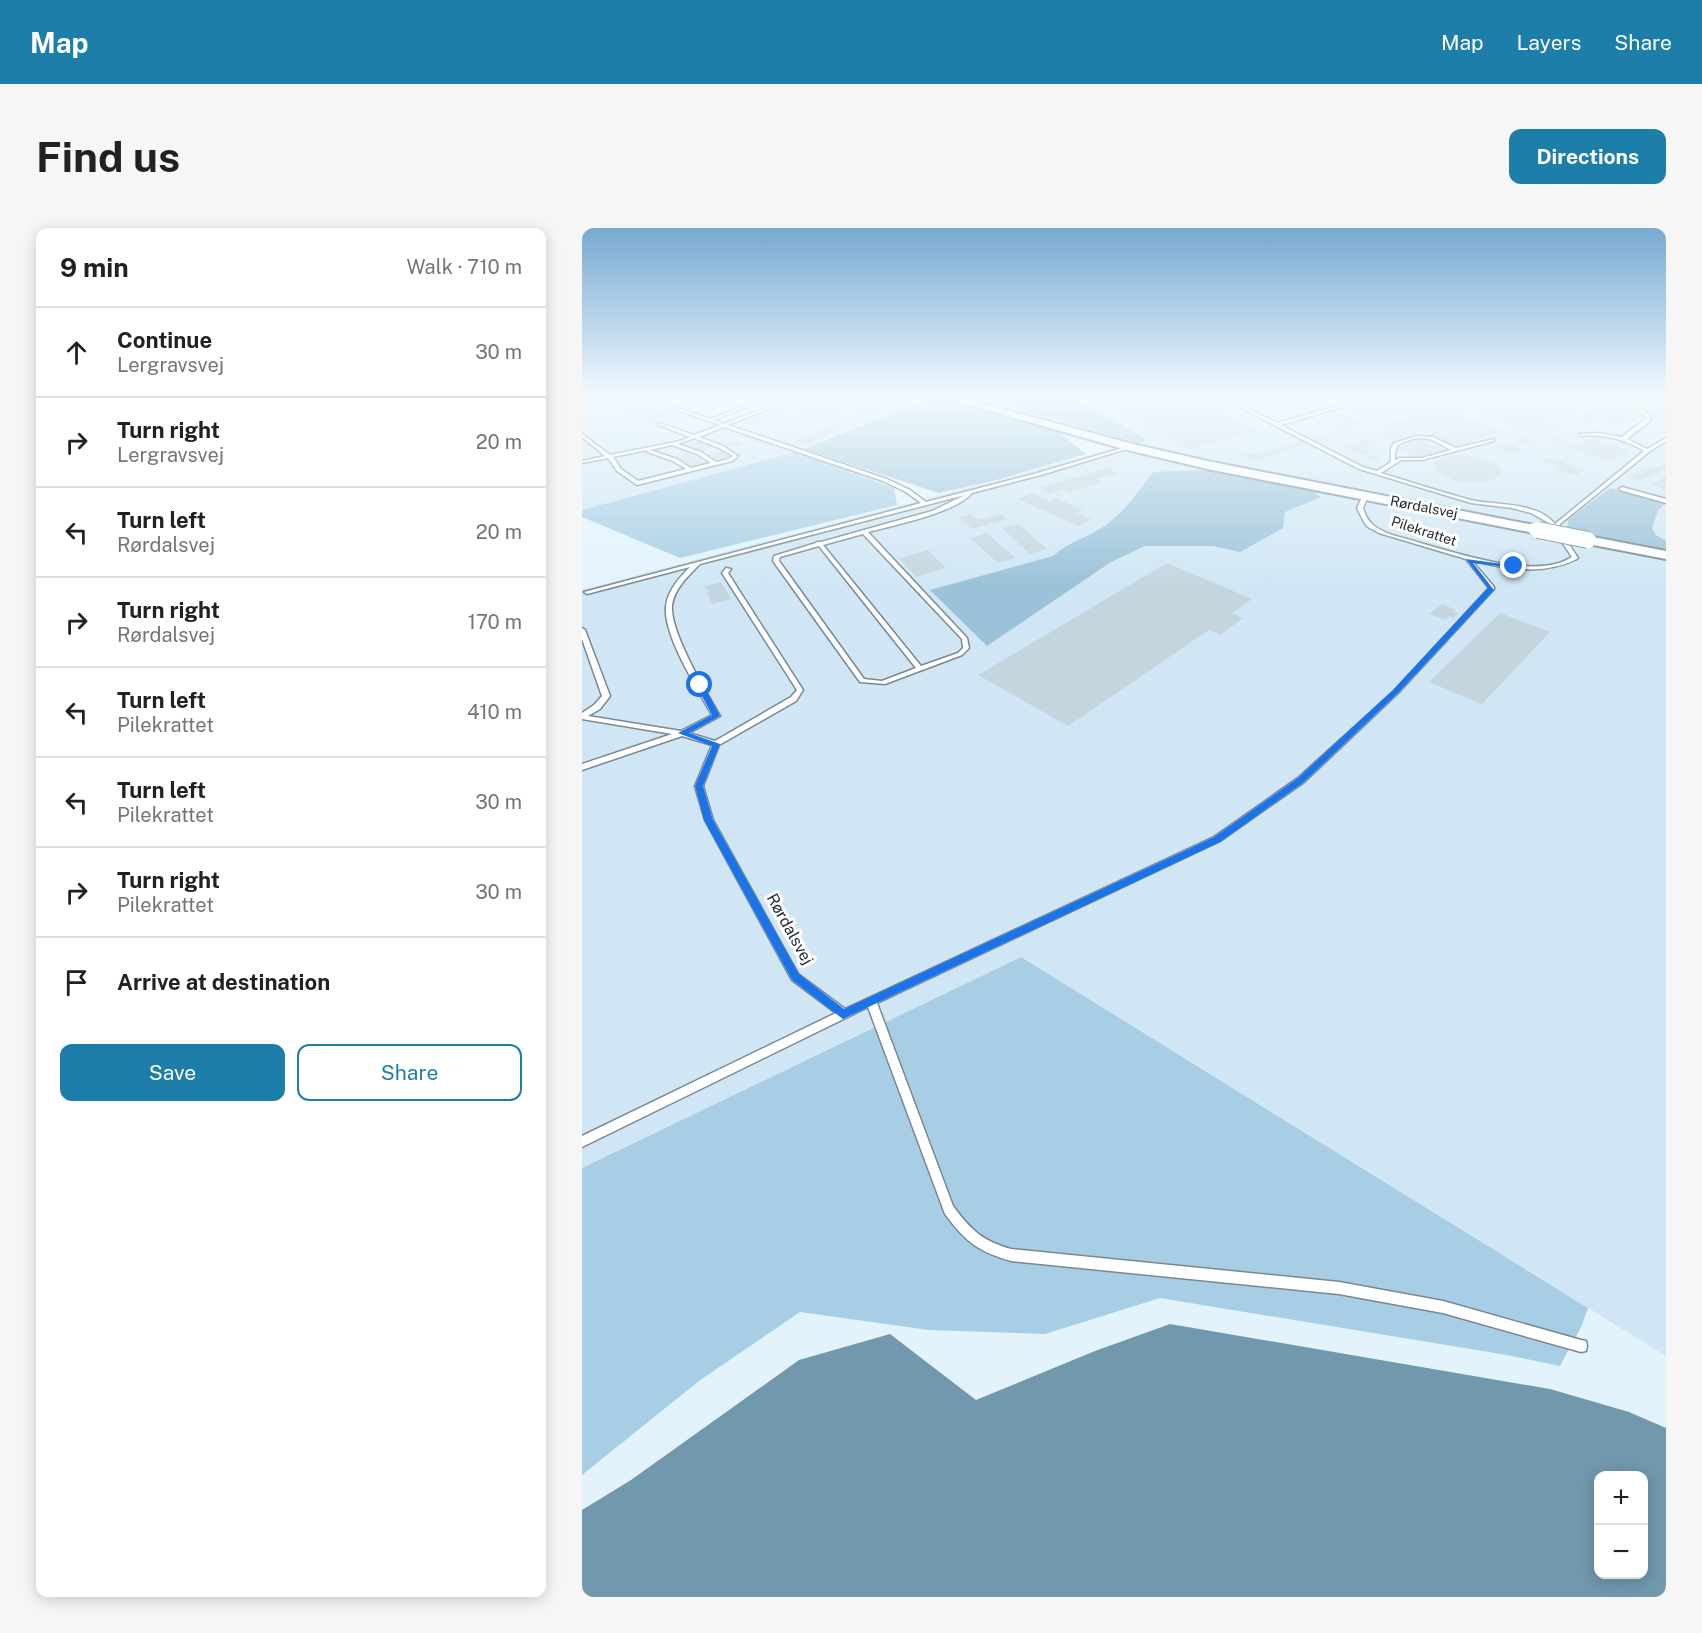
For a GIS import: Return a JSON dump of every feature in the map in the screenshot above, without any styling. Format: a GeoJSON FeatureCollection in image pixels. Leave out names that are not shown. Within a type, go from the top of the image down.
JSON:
{"type":"FeatureCollection","features":[{"type":"Feature","properties":{"kind":"street","name":"Rørdalsvej"},"geometry":{"type":"LineString","coordinates":[[1182,459],[1666,555]]}},
{"type":"Feature","properties":{"kind":"lane"},"geometry":{"type":"LineString","coordinates":[[582,462],[599,459]]}},
{"type":"Feature","properties":{"kind":"lane"},"geometry":{"type":"LineString","coordinates":[[611,459],[619,470],[637,483],[732,459]]}},
{"type":"Feature","properties":{"kind":"lane"},"geometry":{"type":"LineString","coordinates":[[672,459],[690,470]]}},
{"type":"Feature","properties":{"kind":"lane"},"geometry":{"type":"LineString","coordinates":[[708,459],[715,464]]}},
{"type":"Feature","properties":{"kind":"lane"},"geometry":{"type":"LineString","coordinates":[[824,459],[885,480],[908,491],[924,503]]}},
{"type":"Feature","properties":{"kind":"lane"},"geometry":{"type":"LineString","coordinates":[[584,594],[1088,459]]}},
{"type":"Feature","properties":{"kind":"lane"},"geometry":{"type":"LineString","coordinates":[[1343,459],[1377,473],[1393,461],[1422,459]]}},
{"type":"Feature","properties":{"kind":"lane"},"geometry":{"type":"LineString","coordinates":[[1556,529],[1558,523],[1637,459]]}},
{"type":"Feature","properties":{"kind":"lane","name":"Pilekrattet"},"geometry":{"type":"LineString","coordinates":[[1365,496],[1360,508],[1366,522],[1383,533],[1468,560],[1544,567],[1566,565],[1575,558],[1551,522],[1512,506],[1473,502],[1377,473]]}},
{"type":"Feature","properties":{"kind":"lane"},"geometry":{"type":"LineString","coordinates":[[1622,489],[1666,501]]}},
{"type":"Feature","properties":{"kind":"lane"},"geometry":{"type":"LineString","coordinates":[[864,531],[965,639],[966,648],[960,654],[883,683],[862,681],[776,561],[777,556],[944,508],[965,498],[971,491]]}},
{"type":"Feature","properties":{"kind":"lane"},"geometry":{"type":"LineString","coordinates":[[819,543],[920,669]]}},
{"type":"Feature","properties":{"kind":"lane","name":"Pilekrattet"},"geometry":{"type":"LineString","coordinates":[[843,1014],[1217,839],[1301,780],[1396,692],[1492,588],[1468,560]]}},
{"type":"Feature","properties":{"kind":"lane"},"geometry":{"type":"LineString","coordinates":[[582,767],[682,733],[716,716],[670,625],[668,607],[674,591],[688,571],[699,562]]}},
{"type":"Feature","properties":{"kind":"lane"},"geometry":{"type":"LineString","coordinates":[[582,717],[682,733],[716,744],[794,699],[800,690],[725,573],[728,569]]}},
{"type":"Feature","properties":{"kind":"lane"},"geometry":{"type":"LineString","coordinates":[[582,630],[606,696],[597,707],[582,717]]}},
{"type":"Feature","properties":{"kind":"lane","name":"Rørdalsvej"},"geometry":{"type":"LineString","coordinates":[[716,744],[699,786],[709,820],[795,977],[843,1014]]}},
{"type":"Feature","properties":{"kind":"lane"},"geometry":{"type":"LineString","coordinates":[[871,1001],[950,1210],[968,1236],[986,1249],[1011,1256],[1339,1288],[1443,1307],[1581,1346]]}},
{"type":"Feature","properties":{"kind":"lane"},"geometry":{"type":"LineString","coordinates":[[582,1142],[843,1014]]}},
{"type":"Feature","properties":{"kind":"shaded area"},"geometry":{"type":"Polygon","coordinates":[[[582,459],[770,459],[582,510],[582,459]]]}},
{"type":"Feature","properties":{"kind":"shaded area"},"geometry":{"type":"Polygon","coordinates":[[[770,459],[814,459],[894,488],[897,505],[680,558],[582,517],[582,510],[770,459]]]}},
{"type":"Feature","properties":{"kind":"shaded area"},"geometry":{"type":"Polygon","coordinates":[[[834,459],[1069,459],[1000,479],[939,493],[834,459]]]}},
{"type":"Feature","properties":{"kind":"shaded area"},"geometry":{"type":"Polygon","coordinates":[[[1075,459],[1666,459],[1666,1356],[1021,957],[582,1168],[582,590],[1075,459]]]}},
{"type":"Feature","properties":{"kind":"shaded area"},"geometry":{"type":"Polygon","coordinates":[[[1209,470],[1314,492],[1321,497],[1285,512],[1283,528],[1240,552],[1213,546],[1145,546],[1111,562],[987,646],[930,590],[1053,556],[1113,519],[1153,472],[1209,470]]]}},
{"type":"Feature","properties":{"kind":"shaded area"},"geometry":{"type":"Polygon","coordinates":[[[1610,488],[1666,503],[1658,510],[1652,528],[1656,535],[1666,541],[1666,550],[1567,532],[1568,520],[1610,488]]]}},
{"type":"Feature","properties":{"kind":"shaded area"},"geometry":{"type":"Polygon","coordinates":[[[1021,957],[1588,1308],[1582,1325],[1560,1366],[1507,1355],[1160,1298],[1045,1334],[929,1330],[800,1312],[699,1381],[582,1475],[582,1168],[1021,957]]]}},
{"type":"Feature","properties":{"kind":"shaded area"},"geometry":{"type":"Polygon","coordinates":[[[1170,1324],[1550,1389],[1629,1412],[1666,1428],[1666,1597],[582,1597],[582,1510],[631,1480],[799,1360],[890,1334],[976,1400],[1095,1351],[1170,1324]]]}},
{"type":"Feature","properties":{"kind":"building"},"geometry":{"type":"Polygon","coordinates":[[[682,459],[698,459],[706,464],[694,468],[682,459]]]}},
{"type":"Feature","properties":{"kind":"building"},"geometry":{"type":"Polygon","coordinates":[[[1441,459],[1483,459],[1499,466],[1501,476],[1484,482],[1456,481],[1436,471],[1435,461],[1441,459]]]}},
{"type":"Feature","properties":{"kind":"building"},"geometry":{"type":"Polygon","coordinates":[[[1568,459],[1565,462],[1577,467],[1573,471],[1583,469],[1577,475],[1555,469],[1559,466],[1540,460],[1562,461],[1568,459]]]}},
{"type":"Feature","properties":{"kind":"building"},"geometry":{"type":"Polygon","coordinates":[[[1666,463],[1666,469],[1638,481],[1630,477],[1666,463]]]}},
{"type":"Feature","properties":{"kind":"building"},"geometry":{"type":"Polygon","coordinates":[[[1109,468],[1118,474],[1098,479],[1102,483],[1069,492],[1065,489],[1048,494],[1040,487],[1109,468]]]}},
{"type":"Feature","properties":{"kind":"building"},"geometry":{"type":"Polygon","coordinates":[[[1666,477],[1666,490],[1650,484],[1666,477]]]}},
{"type":"Feature","properties":{"kind":"building"},"geometry":{"type":"Polygon","coordinates":[[[1031,493],[1049,501],[1055,498],[1083,510],[1077,513],[1091,519],[1078,526],[1018,499],[1031,493]]]}},
{"type":"Feature","properties":{"kind":"building"},"geometry":{"type":"Polygon","coordinates":[[[971,514],[978,520],[1001,514],[1007,519],[972,529],[959,517],[971,514]]]}},
{"type":"Feature","properties":{"kind":"building"},"geometry":{"type":"Polygon","coordinates":[[[1018,524],[1047,549],[1030,554],[1002,528],[1018,524]]]}},
{"type":"Feature","properties":{"kind":"building"},"geometry":{"type":"Polygon","coordinates":[[[987,533],[1015,558],[998,563],[970,538],[987,533]]]}},
{"type":"Feature","properties":{"kind":"building"},"geometry":{"type":"Polygon","coordinates":[[[928,550],[946,568],[916,577],[899,558],[928,550]]]}},
{"type":"Feature","properties":{"kind":"building"},"geometry":{"type":"Polygon","coordinates":[[[1167,563],[1252,599],[1232,613],[1243,618],[1220,635],[1209,630],[1068,726],[978,675],[1167,563]]]}},
{"type":"Feature","properties":{"kind":"building"},"geometry":{"type":"Polygon","coordinates":[[[721,582],[731,599],[712,604],[708,590],[703,587],[721,582]]]}},
{"type":"Feature","properties":{"kind":"building"},"geometry":{"type":"Polygon","coordinates":[[[1442,604],[1456,610],[1453,612],[1458,614],[1453,618],[1449,616],[1445,620],[1429,614],[1442,604]]]}},
{"type":"Feature","properties":{"kind":"building"},"geometry":{"type":"Polygon","coordinates":[[[1500,613],[1550,632],[1482,704],[1429,682],[1500,613]]]}},
{"type":"Feature","properties":{"kind":"route"},"geometry":{"type":"LineString","coordinates":[[700,685],[716,716],[682,733],[716,744],[699,786],[709,820],[795,977],[843,1014],[1217,839],[1301,780],[1396,692],[1492,588],[1468,560],[1514,566]]}}]}
